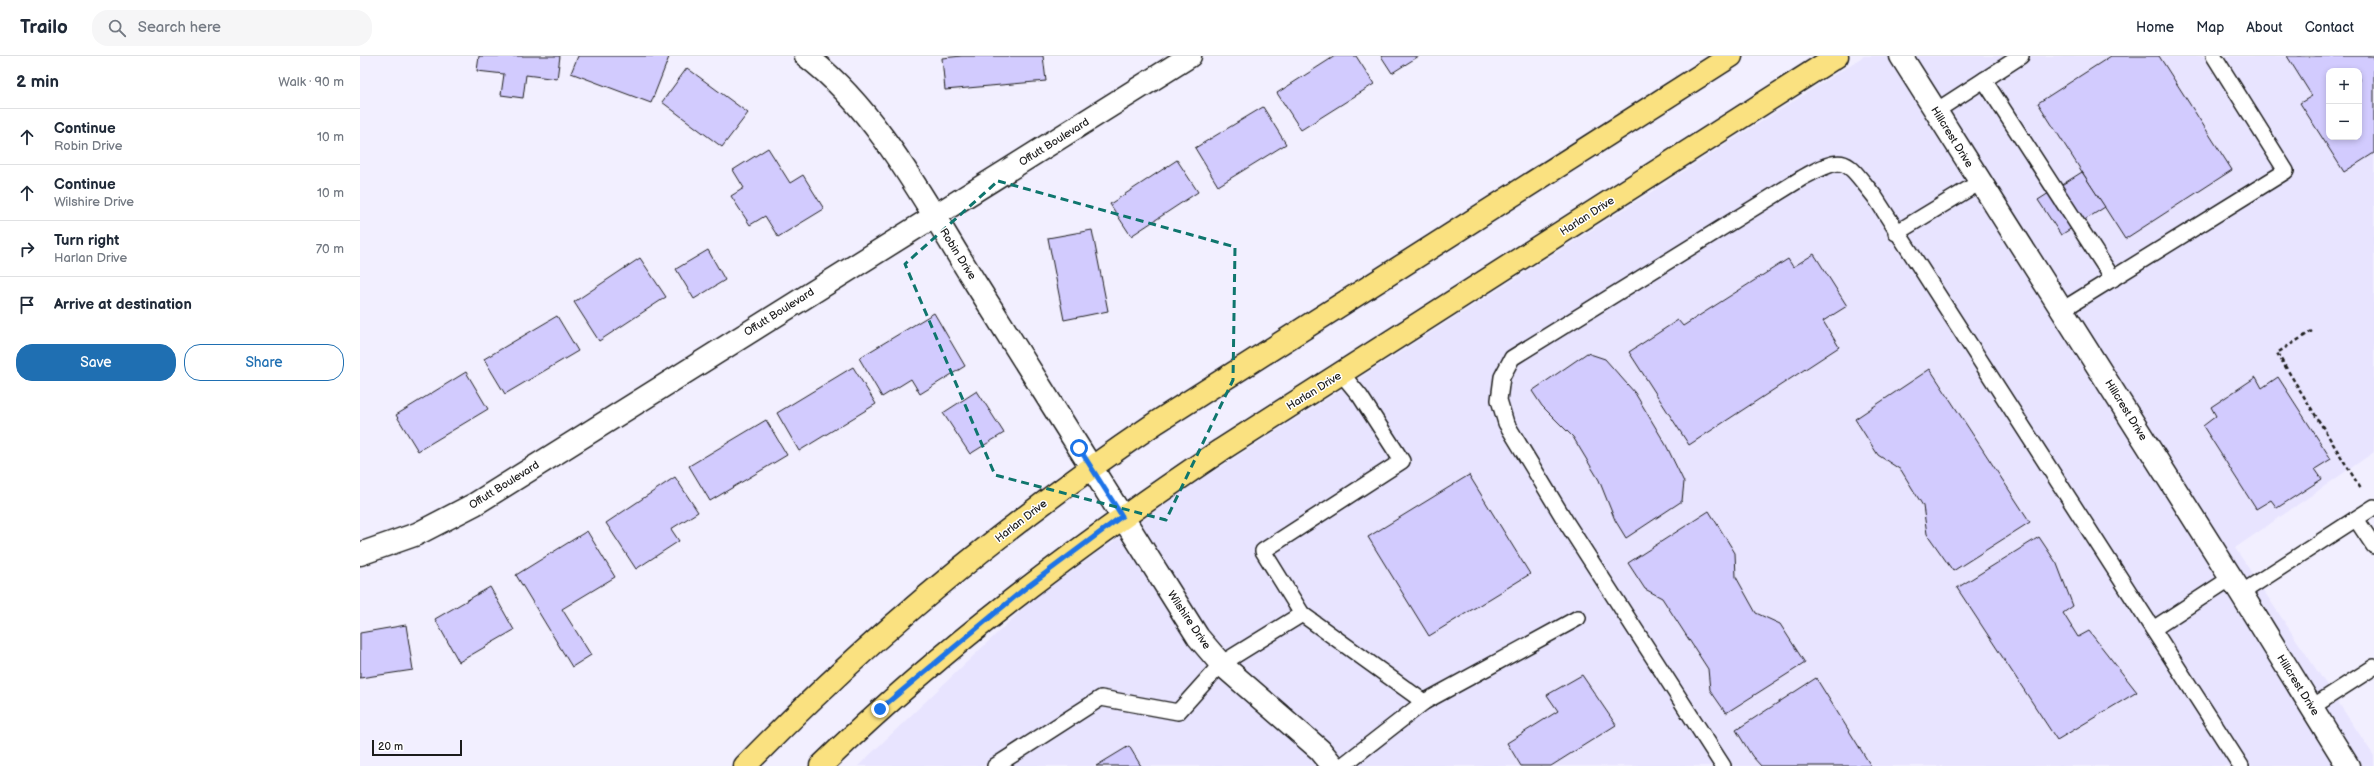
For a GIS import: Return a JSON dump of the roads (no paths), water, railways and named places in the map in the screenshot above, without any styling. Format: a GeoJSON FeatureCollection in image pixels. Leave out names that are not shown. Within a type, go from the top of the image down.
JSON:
{"type":"FeatureCollection","features":[{"type":"Feature","properties":{"kind":"main road","name":"Harlan Drive"},"geometry":{"type":"LineString","coordinates":[[745,766],[859,655],[941,584],[1091,467],[1157,422],[1731,56]]}},
{"type":"Feature","properties":{"kind":"main road","name":"Harlan Drive"},"geometry":{"type":"LineString","coordinates":[[821,766],[880,709],[940,657],[1023,590],[1122,516],[1221,450],[1837,56]]}},
{"type":"Feature","properties":{"kind":"street","name":"Robin Drive"},"geometry":{"type":"LineString","coordinates":[[806,56],[826,71],[878,130],[935,217],[1091,467]]}},
{"type":"Feature","properties":{"kind":"street","name":"Offutt Boulevard"},"geometry":{"type":"LineString","coordinates":[[360,554],[417,534],[475,504],[914,227],[935,217],[1190,56]]}},
{"type":"Feature","properties":{"kind":"street","name":"Hillcrest Drive"},"geometry":{"type":"LineString","coordinates":[[1901,56],[2236,585],[2348,766]]}},
{"type":"Feature","properties":{"kind":"street","name":"Wilshire Drive"},"geometry":{"type":"LineString","coordinates":[[1091,467],[1198,637],[1221,664],[1320,750],[1333,766]]}},
{"type":"Feature","properties":{"kind":"lane"},"geometry":{"type":"LineString","coordinates":[[1936,111],[2021,56]]}},
{"type":"Feature","properties":{"kind":"lane"},"geometry":{"type":"LineString","coordinates":[[2062,310],[2113,280],[2286,171],[2214,56]]}},
{"type":"Feature","properties":{"kind":"lane"},"geometry":{"type":"LineString","coordinates":[[1984,80],[2113,280]]}},
{"type":"Feature","properties":{"kind":"lane"},"geometry":{"type":"LineString","coordinates":[[1723,766],[1566,522],[1506,423],[1499,400],[1502,377],[1512,358],[1826,164],[1838,161],[1848,166],[1875,197],[1896,233],[2241,766]]}},
{"type":"Feature","properties":{"kind":"lane"},"geometry":{"type":"LineString","coordinates":[[1896,233],[1980,182]]}},
{"type":"Feature","properties":{"kind":"lane"},"geometry":{"type":"LineString","coordinates":[[1341,373],[1360,396],[1402,461],[1263,551],[1302,614],[1424,702]]}},
{"type":"Feature","properties":{"kind":"lane"},"geometry":{"type":"LineString","coordinates":[[2153,629],[2356,519],[2374,507]]}},
{"type":"Feature","properties":{"kind":"lane"},"geometry":{"type":"LineString","coordinates":[[2356,519],[2374,546]]}},
{"type":"Feature","properties":{"kind":"lane"},"geometry":{"type":"LineString","coordinates":[[995,766],[1101,698],[1178,712],[1221,664],[1302,614]]}},
{"type":"Feature","properties":{"kind":"lane"},"geometry":{"type":"LineString","coordinates":[[1342,766],[1424,702],[1578,618]]}},
{"type":"Feature","properties":{"kind":"lane"},"geometry":{"type":"LineString","coordinates":[[2312,707],[2374,667]]}}]}
